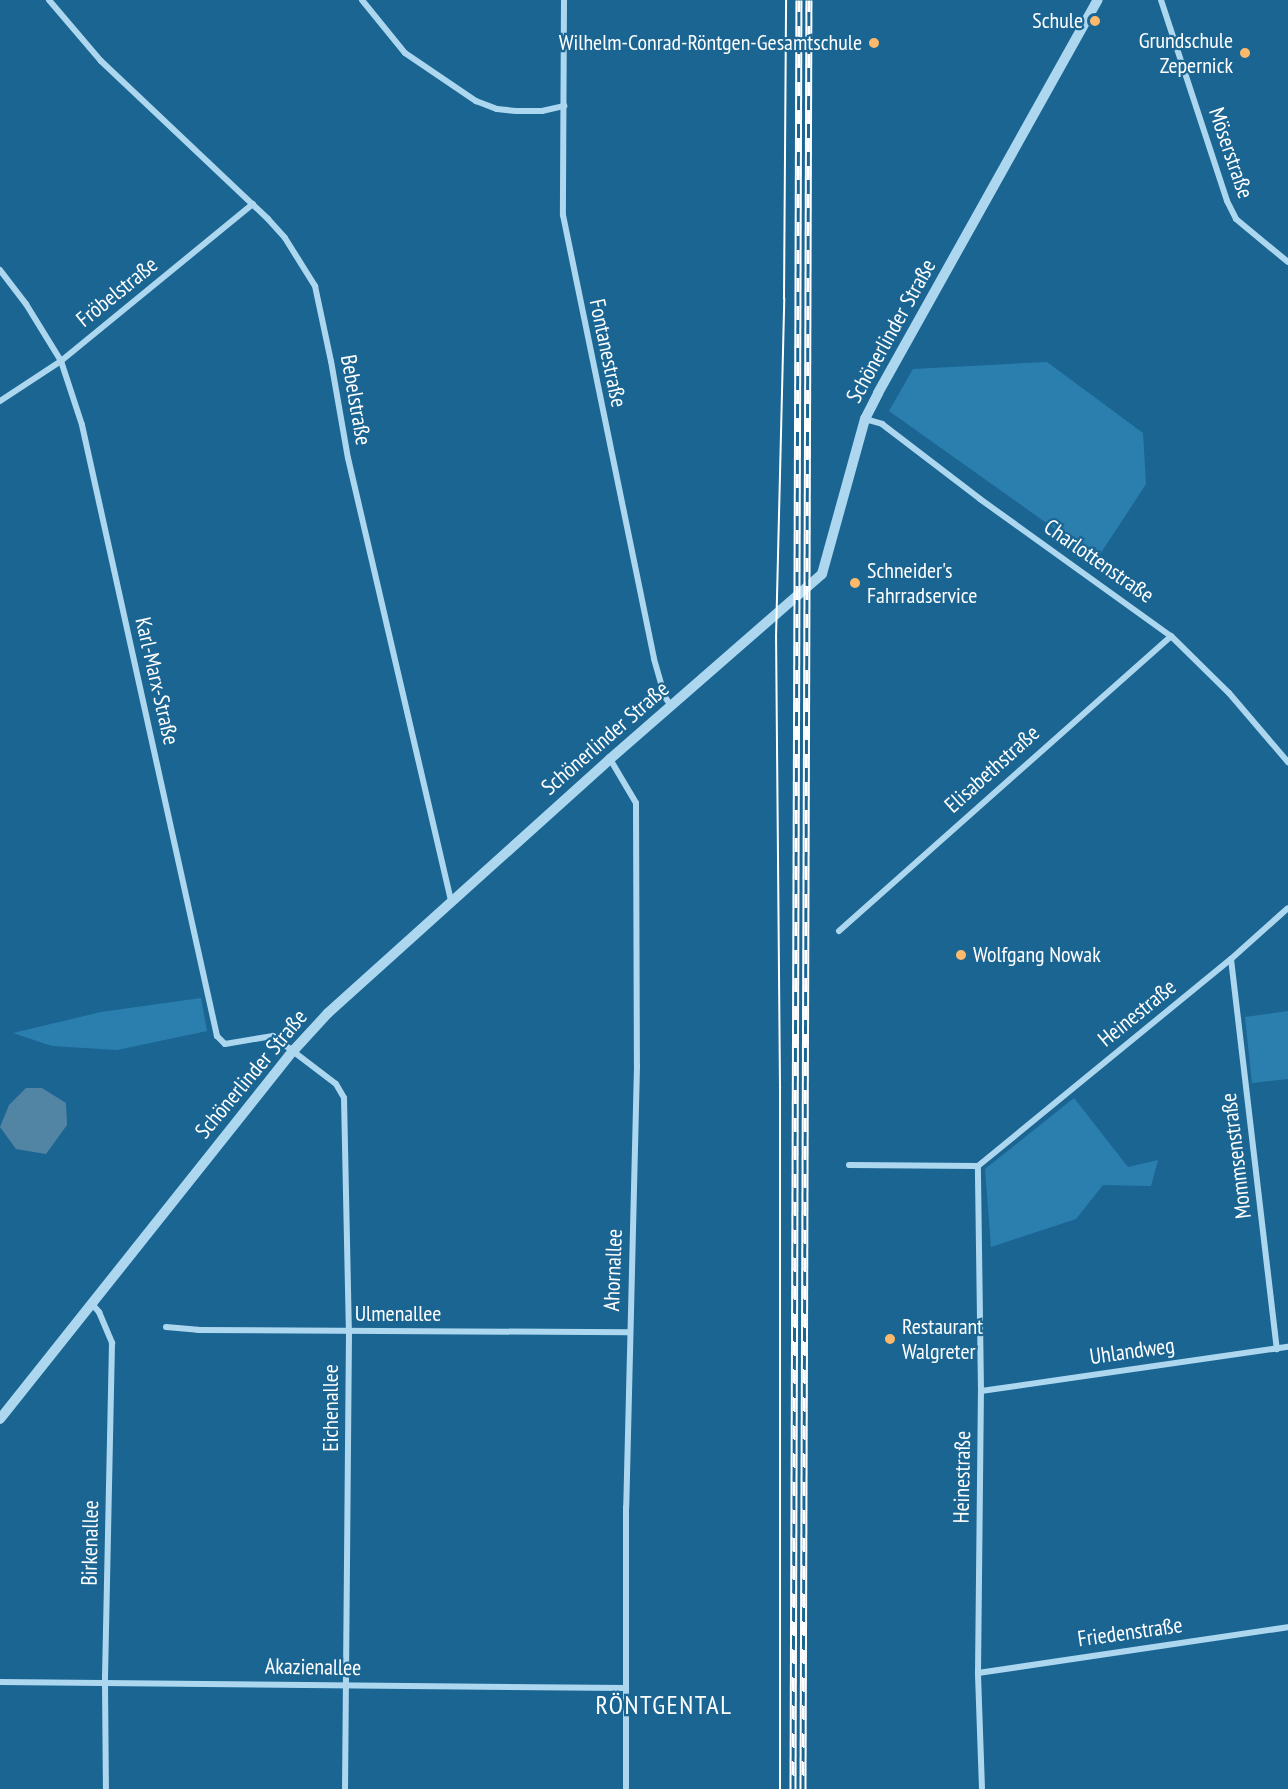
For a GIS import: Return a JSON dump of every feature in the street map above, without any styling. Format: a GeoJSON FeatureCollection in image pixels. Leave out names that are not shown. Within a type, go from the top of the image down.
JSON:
{"type":"FeatureCollection","features":[{"type":"Feature","properties":{"kind":"street","name":"Bebelstraße"},"geometry":{"type":"LineString","coordinates":[[50,0],[101,61],[253,204],[285,238],[315,286],[346,449],[451,902]]}},
{"type":"Feature","properties":{"kind":"street"},"geometry":{"type":"LineString","coordinates":[[362,0],[405,53],[476,101],[497,109],[516,111],[542,111],[564,106]]}},
{"type":"Feature","properties":{"kind":"street","name":"Fontanestraße"},"geometry":{"type":"LineString","coordinates":[[564,0],[563,215],[654,659],[665,698],[671,706]]}},
{"type":"Feature","properties":{"kind":"street","name":"Schönerlinder Straße"},"geometry":{"type":"LineString","coordinates":[[0,1419],[294,1050],[328,1013],[610,759],[822,574],[865,418],[1098,0]]}},
{"type":"Feature","properties":{"kind":"street","name":"Möserstraße"},"geometry":{"type":"LineString","coordinates":[[1161,0],[1227,201],[1236,219],[1288,262]]}},
{"type":"Feature","properties":{"kind":"street","name":"Fröbelstraße"},"geometry":{"type":"LineString","coordinates":[[0,401],[61,361],[253,204]]}},
{"type":"Feature","properties":{"kind":"street","name":"Karl-Marx-Straße"},"geometry":{"type":"LineString","coordinates":[[0,270],[26,304],[61,361],[82,425],[217,1036],[225,1044],[273,1036],[294,1050]]}},
{"type":"Feature","properties":{"kind":"street","name":"Charlottenstraße"},"geometry":{"type":"LineString","coordinates":[[865,418],[882,424],[980,499],[1171,636],[1228,693],[1288,762]]}},
{"type":"Feature","properties":{"kind":"street","name":"Elisabethstraße"},"geometry":{"type":"LineString","coordinates":[[839,931],[1171,636]]}},
{"type":"Feature","properties":{"kind":"street","name":"Ahornallee"},"geometry":{"type":"LineString","coordinates":[[610,759],[636,803],[637,1066],[629,1332],[626,1789]]}},
{"type":"Feature","properties":{"kind":"street","name":"Heinestraße"},"geometry":{"type":"LineString","coordinates":[[982,1789],[978,1672],[981,1391],[978,1166],[1231,958],[1288,908]]}},
{"type":"Feature","properties":{"kind":"street","name":"Mommsenstraße"},"geometry":{"type":"LineString","coordinates":[[1231,958],[1276,1349]]}},
{"type":"Feature","properties":{"kind":"street","name":"Eichenallee"},"geometry":{"type":"LineString","coordinates":[[294,1050],[336,1084],[344,1098],[349,1332],[345,1789]]}},
{"type":"Feature","properties":{"kind":"street"},"geometry":{"type":"LineString","coordinates":[[849,1165],[978,1166]]}},
{"type":"Feature","properties":{"kind":"street","name":"Birkenallee"},"geometry":{"type":"LineString","coordinates":[[92,1304],[99,1312],[112,1343],[105,1683],[106,1789]]}},
{"type":"Feature","properties":{"kind":"street","name":"Ulmenallee"},"geometry":{"type":"LineString","coordinates":[[166,1327],[198,1330],[349,1332],[629,1332]]}},
{"type":"Feature","properties":{"kind":"street","name":"Uhlandweg"},"geometry":{"type":"LineString","coordinates":[[981,1391],[1288,1347]]}},
{"type":"Feature","properties":{"kind":"street","name":"Friedenstraße"},"geometry":{"type":"LineString","coordinates":[[978,1672],[1288,1627]]}},
{"type":"Feature","properties":{"kind":"street","name":"Akazienallee"},"geometry":{"type":"LineString","coordinates":[[0,1682],[625,1688]]}},
{"type":"Feature","properties":{"kind":"shaded area"},"geometry":{"type":"Polygon","coordinates":[[[1047,362],[1143,433],[1146,484],[1097,559],[889,411],[913,369],[1047,362]]]}},
{"type":"Feature","properties":{"kind":"shaded area"},"geometry":{"type":"Polygon","coordinates":[[[201,998],[207,1031],[117,1050],[52,1046],[13,1033],[101,1012],[201,998]]]}},
{"type":"Feature","properties":{"kind":"shaded area"},"geometry":{"type":"Polygon","coordinates":[[[1288,1011],[1288,1079],[1252,1083],[1245,1017],[1288,1011]]]}},
{"type":"Feature","properties":{"kind":"shaded area"},"geometry":{"type":"Polygon","coordinates":[[[26,1088],[42,1088],[66,1103],[67,1125],[46,1154],[16,1149],[0,1127],[9,1105],[26,1088]]]}},
{"type":"Feature","properties":{"kind":"shaded area"},"geometry":{"type":"Polygon","coordinates":[[[1074,1098],[1128,1167],[1158,1160],[1151,1186],[1103,1185],[1076,1219],[991,1247],[985,1169],[1074,1098]]]}},
{"type":"Feature","properties":{"kind":"tram line"},"geometry":{"type":"LineString","coordinates":[[780,1789],[780,1088],[776,638],[784,299],[786,0]]}},
{"type":"Feature","properties":{"kind":"railway"},"geometry":{"type":"LineString","coordinates":[[793,1789],[799,0]]}},
{"type":"Feature","properties":{"kind":"railway"},"geometry":{"type":"LineString","coordinates":[[803,1789],[809,0]]}},
{"type":"Feature","properties":{"kind":"place","name":"Schule"},"geometry":{"type":"Point","coordinates":[1095,21]}},
{"type":"Feature","properties":{"kind":"place","name":"Wilhelm-Conrad-Röntgen-Gesamtschule"},"geometry":{"type":"Point","coordinates":[874,43]}},
{"type":"Feature","properties":{"kind":"place","name":"Grundschule Zepernick"},"geometry":{"type":"Point","coordinates":[1245,53]}},
{"type":"Feature","properties":{"kind":"place","name":"Schneider's Fahrradservice"},"geometry":{"type":"Point","coordinates":[855,583]}},
{"type":"Feature","properties":{"kind":"place","name":"Wolfgang Nowak"},"geometry":{"type":"Point","coordinates":[961,955]}},
{"type":"Feature","properties":{"kind":"place","name":"Restaurant Walgreter"},"geometry":{"type":"Point","coordinates":[890,1339]}},
{"type":"Feature","properties":{"kind":"district","name":"RÖNTGENTAL"},"geometry":{"type":"Point","coordinates":[664,1705]}}]}
